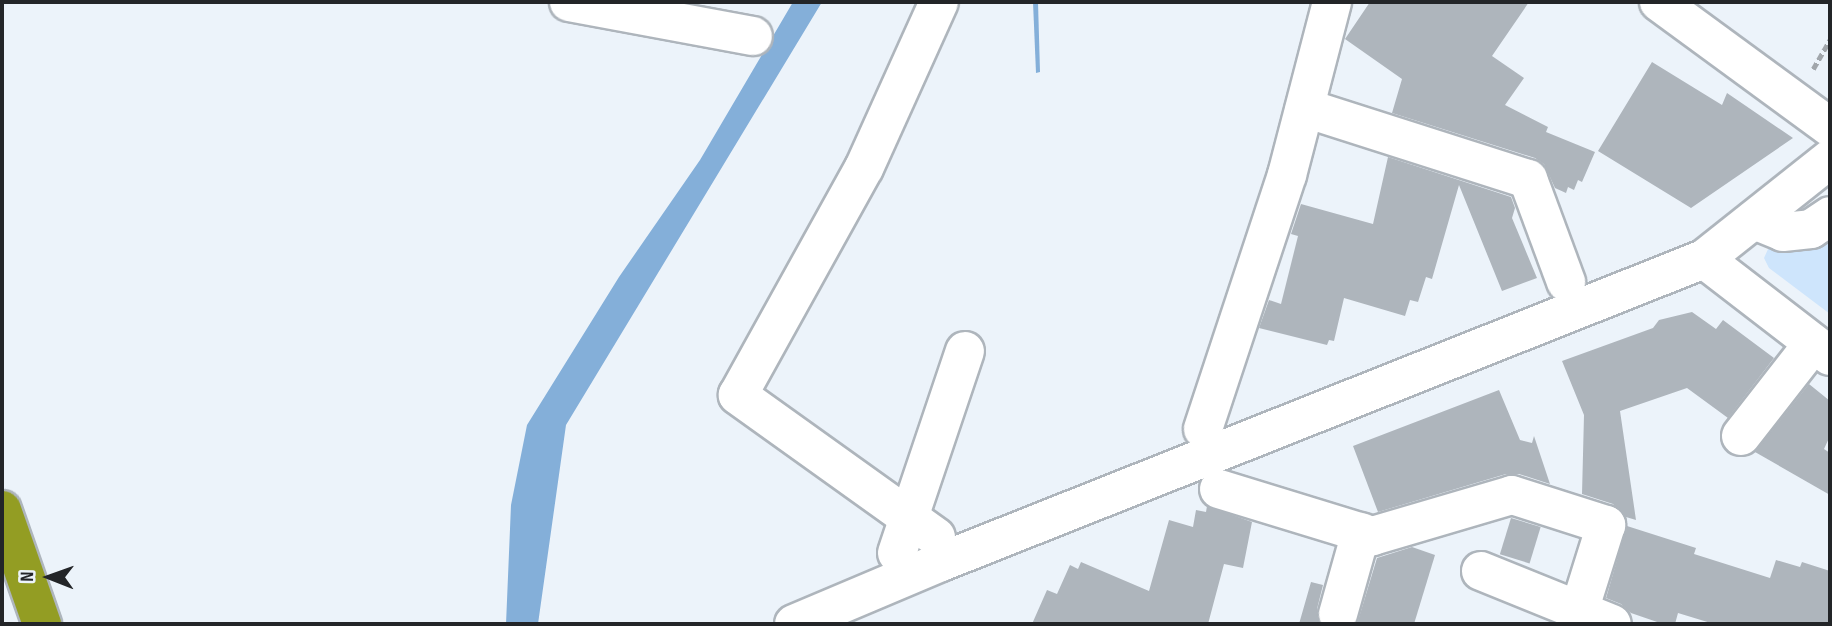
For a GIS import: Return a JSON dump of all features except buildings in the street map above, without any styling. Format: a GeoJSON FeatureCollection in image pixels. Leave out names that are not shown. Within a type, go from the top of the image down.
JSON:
{"type":"FeatureCollection","features":[{"type":"Feature","properties":{"kind":"highway"},"geometry":{"type":"LineString","coordinates":[[3,520],[42,624]]}},
{"type":"Feature","properties":{"kind":"street"},"geometry":{"type":"LineString","coordinates":[[569,2],[659,10],[753,36]]}},
{"type":"Feature","properties":{"kind":"street"},"geometry":{"type":"LineString","coordinates":[[939,2],[864,168],[738,395],[914,536],[965,351]]}},
{"type":"Feature","properties":{"kind":"street"},"geometry":{"type":"LineString","coordinates":[[1203,429],[1287,175],[1332,2]]}},
{"type":"Feature","properties":{"kind":"street"},"geometry":{"type":"LineString","coordinates":[[1659,2],[1830,127]]}},
{"type":"Feature","properties":{"kind":"street"},"geometry":{"type":"LineString","coordinates":[[1305,108],[1528,179],[1566,282]]}},
{"type":"Feature","properties":{"kind":"street"},"geometry":{"type":"LineString","coordinates":[[794,624],[864,609],[1209,455],[1704,259],[1830,159]]}},
{"type":"Feature","properties":{"kind":"street"},"geometry":{"type":"LineString","coordinates":[[1754,220],[1783,232],[1811,229],[1830,216]]}},
{"type":"Feature","properties":{"kind":"street"},"geometry":{"type":"LineString","coordinates":[[1704,259],[1822,350],[1741,436]]}},
{"type":"Feature","properties":{"kind":"street"},"geometry":{"type":"LineString","coordinates":[[1219,489],[1364,536],[1512,495],[1606,525],[1595,617],[1481,571]]}},
{"type":"Feature","properties":{"kind":"street"},"geometry":{"type":"LineString","coordinates":[[1338,614],[1364,536]]}},
{"type":"Feature","properties":{"kind":"path"},"geometry":{"type":"LineString","coordinates":[[1809,75],[1830,39]]}},
{"type":"Feature","properties":{"kind":"shaded area"},"geometry":{"type":"Polygon","coordinates":[[[1830,237],[1830,314],[1769,268],[1764,258],[1769,247],[1807,251],[1830,237]]]}},
{"type":"Feature","properties":{"kind":"water"},"geometry":{"type":"Polygon","coordinates":[[[793,2],[822,2],[566,425],[538,624],[506,624],[511,505],[527,425],[619,277],[700,160],[793,2]]]}},
{"type":"Feature","properties":{"kind":"water"},"geometry":{"type":"Polygon","coordinates":[[[1033,2],[1038,2],[1040,72],[1036,73],[1033,2]]]}}]}
